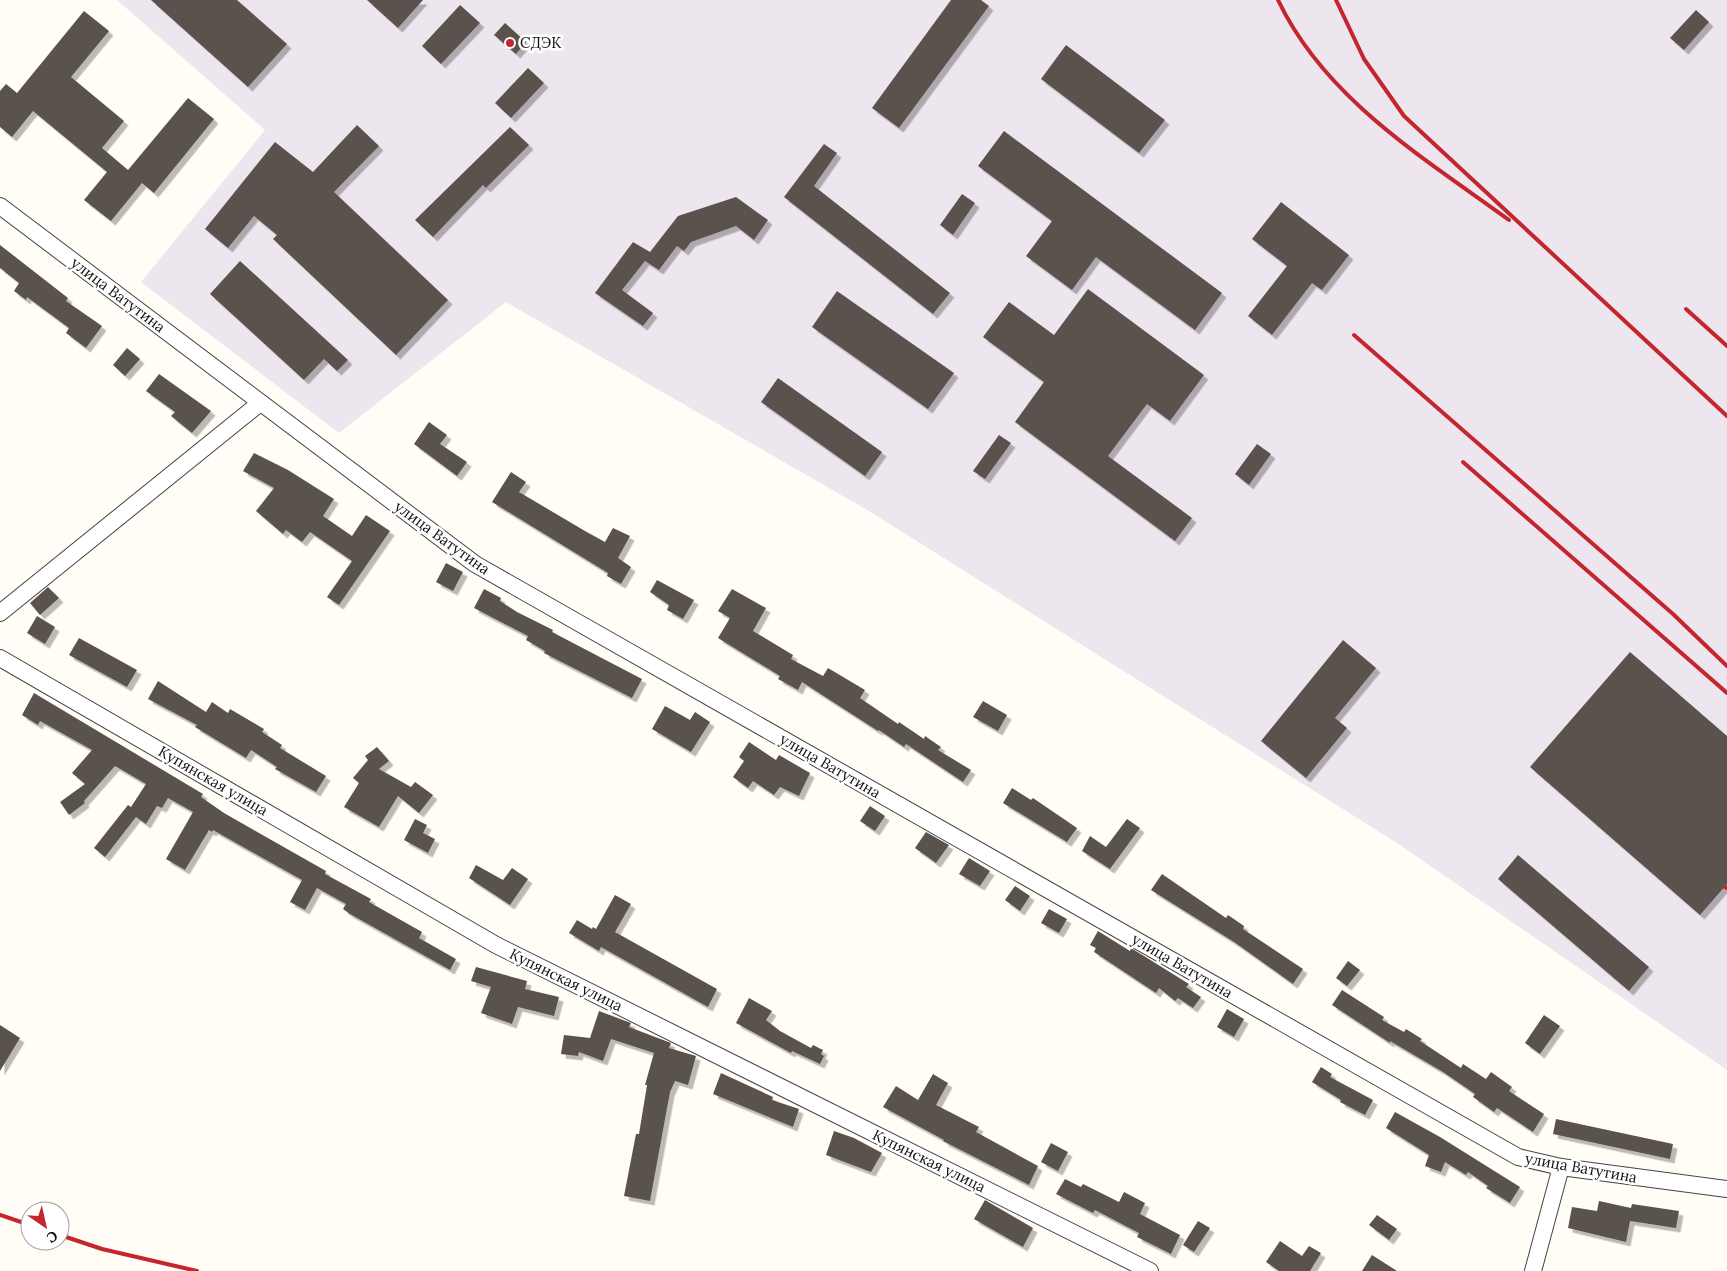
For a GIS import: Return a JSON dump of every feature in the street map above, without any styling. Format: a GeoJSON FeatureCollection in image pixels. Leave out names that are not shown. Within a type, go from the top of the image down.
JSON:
{"type":"FeatureCollection","features":[{"type":"Feature","properties":{"kind":"street","name":"улица Ватутина"},"geometry":{"type":"LineString","coordinates":[[0,206],[475,564],[1518,1157],[1561,1167],[1727,1189]]}},
{"type":"Feature","properties":{"kind":"street"},"geometry":{"type":"LineString","coordinates":[[0,613],[260,403]]}},
{"type":"Feature","properties":{"kind":"street","name":"Купянская улица"},"geometry":{"type":"LineString","coordinates":[[0,658],[496,945],[1150,1271]]}},
{"type":"Feature","properties":{"kind":"street"},"geometry":{"type":"LineString","coordinates":[[1533,1271],[1561,1167]]}},
{"type":"Feature","properties":{"kind":"shaded area"},"geometry":{"type":"Polygon","coordinates":[[[117,0],[1727,0],[1727,1070],[1397,843],[869,511],[506,302],[339,433],[141,282],[265,130],[117,0]]]}},
{"type":"Feature","properties":{"kind":"building"},"geometry":{"type":"Polygon","coordinates":[[[151,0],[237,0],[287,44],[248,87],[151,0]]]}},
{"type":"Feature","properties":{"kind":"building"},"geometry":{"type":"Polygon","coordinates":[[[367,0],[423,0],[398,28],[367,0]]]}},
{"type":"Feature","properties":{"kind":"building"},"geometry":{"type":"Polygon","coordinates":[[[951,0],[981,0],[989,6],[899,128],[872,108],[951,0]]]}},
{"type":"Feature","properties":{"kind":"building"},"geometry":{"type":"Polygon","coordinates":[[[460,5],[480,23],[441,64],[422,46],[460,5]]]}},
{"type":"Feature","properties":{"kind":"building"},"geometry":{"type":"Polygon","coordinates":[[[1696,10],[1709,22],[1684,50],[1670,38],[1696,10]]]}},
{"type":"Feature","properties":{"kind":"building"},"geometry":{"type":"Polygon","coordinates":[[[84,11],[109,31],[71,77],[124,121],[102,148],[128,170],[188,98],[214,119],[154,193],[142,183],[111,221],[84,200],[107,172],[33,111],[12,137],[0,127],[0,91],[6,84],[17,93],[84,11]]]}},
{"type":"Feature","properties":{"kind":"building"},"geometry":{"type":"Polygon","coordinates":[[[505,23],[526,42],[516,54],[494,35],[505,23]]]}},
{"type":"Feature","properties":{"kind":"building"},"geometry":{"type":"Polygon","coordinates":[[[1066,45],[1165,120],[1139,153],[1041,79],[1066,45]]]}},
{"type":"Feature","properties":{"kind":"building"},"geometry":{"type":"Polygon","coordinates":[[[528,68],[544,83],[511,118],[495,103],[528,68]]]}},
{"type":"Feature","properties":{"kind":"building"},"geometry":{"type":"Polygon","coordinates":[[[357,125],[379,146],[334,192],[448,300],[396,355],[273,239],[277,235],[254,216],[228,248],[205,229],[275,142],[313,172],[357,125]]]}},
{"type":"Feature","properties":{"kind":"building"},"geometry":{"type":"Polygon","coordinates":[[[510,127],[529,145],[486,188],[483,185],[433,237],[415,220],[510,127]]]}},
{"type":"Feature","properties":{"kind":"building"},"geometry":{"type":"Polygon","coordinates":[[[1004,131],[1222,293],[1195,330],[1096,257],[1072,290],[1026,256],[1052,221],[978,166],[1004,131]]]}},
{"type":"Feature","properties":{"kind":"building"},"geometry":{"type":"Polygon","coordinates":[[[824,144],[837,153],[814,186],[950,293],[933,314],[784,197],[824,144]]]}},
{"type":"Feature","properties":{"kind":"building"},"geometry":{"type":"Polygon","coordinates":[[[962,194],[975,203],[953,235],[940,225],[962,194]]]}},
{"type":"Feature","properties":{"kind":"building"},"geometry":{"type":"Polygon","coordinates":[[[736,197],[768,220],[754,240],[736,226],[691,242],[684,251],[677,246],[659,270],[645,261],[622,290],[653,313],[643,326],[595,293],[633,242],[650,252],[678,216],[736,197]]]}},
{"type":"Feature","properties":{"kind":"building"},"geometry":{"type":"Polygon","coordinates":[[[1281,202],[1349,255],[1322,290],[1312,283],[1272,335],[1248,316],[1287,266],[1252,239],[1281,202]]]}},
{"type":"Feature","properties":{"kind":"building"},"geometry":{"type":"Polygon","coordinates":[[[0,245],[68,298],[66,301],[102,326],[86,348],[66,333],[69,328],[27,297],[26,300],[14,291],[19,283],[0,268],[0,245]]]}},
{"type":"Feature","properties":{"kind":"building"},"geometry":{"type":"Polygon","coordinates":[[[240,261],[348,360],[337,371],[324,359],[304,380],[210,294],[240,261]]]}},
{"type":"Feature","properties":{"kind":"building"},"geometry":{"type":"Polygon","coordinates":[[[1088,289],[1204,375],[1170,421],[1147,404],[1108,456],[1192,518],[1175,541],[1015,422],[1044,382],[983,337],[1009,302],[1054,335],[1088,289]]]}},
{"type":"Feature","properties":{"kind":"building"},"geometry":{"type":"Polygon","coordinates":[[[837,291],[954,373],[928,409],[812,327],[837,291]]]}},
{"type":"Feature","properties":{"kind":"building"},"geometry":{"type":"Polygon","coordinates":[[[127,348],[140,359],[125,376],[113,365],[127,348]]]}},
{"type":"Feature","properties":{"kind":"building"},"geometry":{"type":"Polygon","coordinates":[[[159,374],[211,411],[192,433],[171,416],[175,412],[146,391],[159,374]]]}},
{"type":"Feature","properties":{"kind":"building"},"geometry":{"type":"Polygon","coordinates":[[[778,378],[882,452],[865,476],[761,402],[778,378]]]}},
{"type":"Feature","properties":{"kind":"building"},"geometry":{"type":"Polygon","coordinates":[[[429,422],[447,435],[440,444],[467,462],[457,476],[414,444],[429,422]]]}},
{"type":"Feature","properties":{"kind":"building"},"geometry":{"type":"Polygon","coordinates":[[[999,435],[1011,443],[985,479],[973,471],[999,435]]]}},
{"type":"Feature","properties":{"kind":"building"},"geometry":{"type":"Polygon","coordinates":[[[1257,444],[1271,454],[1249,485],[1235,474],[1257,444]]]}},
{"type":"Feature","properties":{"kind":"building"},"geometry":{"type":"Polygon","coordinates":[[[254,453],[288,470],[334,499],[323,516],[352,536],[366,515],[390,531],[339,605],[327,597],[352,561],[310,532],[302,542],[286,530],[283,534],[256,511],[274,488],[243,471],[254,453]]]}},
{"type":"Feature","properties":{"kind":"building"},"geometry":{"type":"Polygon","coordinates":[[[511,472],[526,482],[519,492],[605,542],[613,528],[630,536],[618,558],[631,567],[621,584],[607,576],[608,573],[492,502],[511,472]]]}},
{"type":"Feature","properties":{"kind":"building"},"geometry":{"type":"Polygon","coordinates":[[[446,563],[463,572],[453,591],[436,582],[446,563]]]}},
{"type":"Feature","properties":{"kind":"building"},"geometry":{"type":"Polygon","coordinates":[[[657,580],[694,600],[683,619],[667,610],[669,605],[650,592],[657,580]]]}},
{"type":"Feature","properties":{"kind":"building"},"geometry":{"type":"Polygon","coordinates":[[[48,587],[59,598],[40,615],[30,603],[48,587]]]}},
{"type":"Feature","properties":{"kind":"building"},"geometry":{"type":"Polygon","coordinates":[[[484,589],[501,598],[500,601],[517,612],[553,630],[552,632],[642,679],[632,698],[544,653],[545,651],[526,640],[528,636],[474,608],[484,589]]]}},
{"type":"Feature","properties":{"kind":"building"},"geometry":{"type":"Polygon","coordinates":[[[732,589],[766,608],[753,631],[793,655],[791,659],[823,676],[828,668],[865,690],[860,698],[898,724],[899,722],[924,739],[925,736],[941,747],[938,750],[971,770],[963,782],[906,744],[904,747],[802,682],[798,690],[778,679],[780,676],[718,638],[730,618],[718,611],[732,589]]]}},
{"type":"Feature","properties":{"kind":"building"},"geometry":{"type":"Polygon","coordinates":[[[37,616],[55,627],[45,644],[27,633],[37,616]]]}},
{"type":"Feature","properties":{"kind":"building"},"geometry":{"type":"Polygon","coordinates":[[[79,638],[137,670],[127,687],[69,655],[79,638]]]}},
{"type":"Feature","properties":{"kind":"building"},"geometry":{"type":"Polygon","coordinates":[[[1343,640],[1376,668],[1335,718],[1347,728],[1306,778],[1261,741],[1343,640]]]}},
{"type":"Feature","properties":{"kind":"building"},"geometry":{"type":"Polygon","coordinates":[[[1630,652],[1727,736],[1727,884],[1700,915],[1530,767],[1630,652]]]}},
{"type":"Feature","properties":{"kind":"building"},"geometry":{"type":"Polygon","coordinates":[[[158,681],[206,712],[212,702],[228,713],[230,709],[264,729],[262,732],[282,745],[280,748],[326,776],[316,792],[275,769],[277,767],[251,750],[246,758],[195,727],[197,725],[148,699],[158,681]]]}},
{"type":"Feature","properties":{"kind":"building"},"geometry":{"type":"Polygon","coordinates":[[[34,693],[203,794],[201,797],[224,813],[326,871],[325,874],[371,899],[369,902],[422,932],[419,938],[456,959],[450,970],[350,914],[343,909],[346,904],[317,888],[305,910],[290,902],[302,880],[213,830],[212,832],[209,830],[185,870],[166,859],[193,812],[168,798],[162,808],[157,806],[146,824],[136,817],[105,857],[94,848],[128,805],[131,807],[146,784],[115,766],[84,801],[85,803],[69,815],[60,802],[85,784],[72,773],[92,750],[40,721],[38,725],[22,715],[34,693]]]}},
{"type":"Feature","properties":{"kind":"building"},"geometry":{"type":"Polygon","coordinates":[[[983,701],[1007,715],[998,731],[973,717],[983,701]]]}},
{"type":"Feature","properties":{"kind":"building"},"geometry":{"type":"Polygon","coordinates":[[[665,706],[690,720],[695,712],[710,722],[691,752],[652,729],[665,706]]]}},
{"type":"Feature","properties":{"kind":"building"},"geometry":{"type":"Polygon","coordinates":[[[749,742],[776,760],[779,755],[810,773],[799,796],[780,787],[774,795],[753,781],[748,788],[733,777],[744,761],[739,757],[749,742]]]}},
{"type":"Feature","properties":{"kind":"building"},"geometry":{"type":"Polygon","coordinates":[[[377,747],[389,761],[379,769],[411,787],[415,782],[433,795],[419,813],[398,796],[379,827],[344,807],[359,783],[353,778],[368,760],[365,756],[377,747]]]}},
{"type":"Feature","properties":{"kind":"building"},"geometry":{"type":"Polygon","coordinates":[[[1012,788],[1031,800],[1033,798],[1077,828],[1067,842],[1003,803],[1012,788]]]}},
{"type":"Feature","properties":{"kind":"building"},"geometry":{"type":"Polygon","coordinates":[[[870,806],[885,816],[875,831],[860,821],[870,806]]]}},
{"type":"Feature","properties":{"kind":"building"},"geometry":{"type":"Polygon","coordinates":[[[415,819],[427,825],[423,833],[435,839],[428,853],[404,840],[415,819]]]}},
{"type":"Feature","properties":{"kind":"building"},"geometry":{"type":"Polygon","coordinates":[[[1127,819],[1140,828],[1110,869],[1082,851],[1090,836],[1106,847],[1127,819]]]}},
{"type":"Feature","properties":{"kind":"building"},"geometry":{"type":"Polygon","coordinates":[[[926,832],[949,845],[936,863],[915,848],[926,832]]]}},
{"type":"Feature","properties":{"kind":"building"},"geometry":{"type":"Polygon","coordinates":[[[1518,855],[1649,967],[1629,991],[1498,879],[1518,855]]]}},
{"type":"Feature","properties":{"kind":"building"},"geometry":{"type":"Polygon","coordinates":[[[969,858],[990,871],[980,886],[959,874],[969,858]]]}},
{"type":"Feature","properties":{"kind":"building"},"geometry":{"type":"Polygon","coordinates":[[[476,865],[503,880],[512,868],[528,879],[510,905],[469,878],[476,865]]]}},
{"type":"Feature","properties":{"kind":"building"},"geometry":{"type":"Polygon","coordinates":[[[1162,874],[1226,918],[1228,915],[1244,926],[1243,929],[1303,969],[1293,984],[1234,942],[1151,890],[1162,874]]]}},
{"type":"Feature","properties":{"kind":"building"},"geometry":{"type":"Polygon","coordinates":[[[1015,886],[1030,896],[1020,911],[1005,900],[1015,886]]]}},
{"type":"Feature","properties":{"kind":"building"},"geometry":{"type":"Polygon","coordinates":[[[615,895],[631,904],[615,932],[717,989],[708,1007],[601,947],[599,951],[569,933],[577,920],[592,929],[593,927],[596,929],[615,895]]]}},
{"type":"Feature","properties":{"kind":"building"},"geometry":{"type":"Polygon","coordinates":[[[1049,909],[1067,919],[1059,933],[1041,923],[1049,909]]]}},
{"type":"Feature","properties":{"kind":"building"},"geometry":{"type":"Polygon","coordinates":[[[1098,931],[1130,951],[1131,948],[1189,984],[1186,987],[1201,997],[1193,1008],[1178,998],[1175,1001],[1159,988],[1156,993],[1094,952],[1096,948],[1090,945],[1098,931]]]}},
{"type":"Feature","properties":{"kind":"building"},"geometry":{"type":"Polygon","coordinates":[[[1348,961],[1360,970],[1347,986],[1336,978],[1348,961]]]}},
{"type":"Feature","properties":{"kind":"building"},"geometry":{"type":"Polygon","coordinates":[[[476,967],[527,981],[525,989],[559,997],[554,1016],[518,1007],[512,1024],[481,1013],[491,987],[471,981],[476,967]]]}},
{"type":"Feature","properties":{"kind":"building"},"geometry":{"type":"Polygon","coordinates":[[[1342,990],[1384,1017],[1382,1020],[1404,1032],[1406,1029],[1422,1039],[1420,1041],[1461,1068],[1463,1064],[1486,1079],[1491,1072],[1512,1087],[1509,1091],[1544,1114],[1533,1132],[1497,1108],[1494,1112],[1473,1097],[1475,1094],[1443,1072],[1390,1041],[1390,1043],[1332,1005],[1342,990]]]}},
{"type":"Feature","properties":{"kind":"building"},"geometry":{"type":"Polygon","coordinates":[[[749,998],[772,1011],[766,1020],[780,1031],[811,1048],[813,1045],[823,1050],[821,1054],[824,1056],[820,1064],[792,1051],[791,1053],[736,1023],[749,998]]]}},
{"type":"Feature","properties":{"kind":"building"},"geometry":{"type":"Polygon","coordinates":[[[1227,1009],[1244,1019],[1234,1037],[1217,1027],[1227,1009]]]}},
{"type":"Feature","properties":{"kind":"building"},"geometry":{"type":"Polygon","coordinates":[[[599,1011],[631,1023],[629,1027],[671,1043],[669,1048],[696,1056],[688,1085],[675,1081],[670,1092],[650,1201],[624,1196],[636,1134],[639,1134],[647,1085],[645,1085],[654,1053],[611,1039],[603,1061],[579,1052],[578,1056],[561,1054],[564,1035],[590,1038],[599,1011]]]}},
{"type":"Feature","properties":{"kind":"building"},"geometry":{"type":"Polygon","coordinates":[[[1544,1015],[1560,1026],[1540,1054],[1525,1043],[1544,1015]]]}},
{"type":"Feature","properties":{"kind":"building"},"geometry":{"type":"Polygon","coordinates":[[[0,1025],[20,1038],[0,1071],[0,1025]]]}},
{"type":"Feature","properties":{"kind":"building"},"geometry":{"type":"Polygon","coordinates":[[[1321,1067],[1332,1074],[1330,1077],[1373,1100],[1365,1115],[1340,1102],[1341,1100],[1312,1082],[1321,1067]]]}},
{"type":"Feature","properties":{"kind":"building"},"geometry":{"type":"Polygon","coordinates":[[[721,1073],[773,1097],[772,1100],[799,1109],[793,1127],[713,1094],[721,1073]]]}},
{"type":"Feature","properties":{"kind":"building"},"geometry":{"type":"Polygon","coordinates":[[[933,1074],[948,1083],[936,1105],[979,1127],[976,1132],[1038,1166],[1029,1185],[943,1141],[883,1107],[896,1086],[918,1100],[933,1074]]]}},
{"type":"Feature","properties":{"kind":"building"},"geometry":{"type":"Polygon","coordinates":[[[1395,1112],[1440,1137],[1520,1187],[1510,1203],[1486,1188],[1488,1186],[1468,1172],[1466,1175],[1445,1162],[1441,1172],[1425,1166],[1429,1155],[1386,1128],[1395,1112]]]}},
{"type":"Feature","properties":{"kind":"building"},"geometry":{"type":"Polygon","coordinates":[[[1556,1119],[1673,1144],[1670,1159],[1553,1134],[1556,1119]]]}},
{"type":"Feature","properties":{"kind":"building"},"geometry":{"type":"Polygon","coordinates":[[[834,1131],[854,1138],[882,1153],[871,1172],[826,1155],[834,1131]]]}},
{"type":"Feature","properties":{"kind":"building"},"geometry":{"type":"Polygon","coordinates":[[[1051,1143],[1068,1152],[1058,1171],[1041,1162],[1051,1143]]]}},
{"type":"Feature","properties":{"kind":"building"},"geometry":{"type":"Polygon","coordinates":[[[1065,1179],[1081,1187],[1083,1184],[1119,1202],[1124,1192],[1145,1203],[1140,1214],[1180,1235],[1171,1254],[1137,1237],[1139,1233],[1095,1210],[1093,1213],[1056,1194],[1065,1179]]]}},
{"type":"Feature","properties":{"kind":"building"},"geometry":{"type":"Polygon","coordinates":[[[985,1200],[1033,1228],[1023,1247],[974,1219],[985,1200]]]}},
{"type":"Feature","properties":{"kind":"building"},"geometry":{"type":"Polygon","coordinates":[[[1599,1201],[1631,1208],[1632,1204],[1679,1211],[1676,1228],[1630,1221],[1626,1242],[1568,1228],[1572,1207],[1597,1211],[1599,1201]]]}},
{"type":"Feature","properties":{"kind":"building"},"geometry":{"type":"Polygon","coordinates":[[[1377,1215],[1397,1229],[1389,1240],[1369,1225],[1377,1215]]]}},
{"type":"Feature","properties":{"kind":"building"},"geometry":{"type":"Polygon","coordinates":[[[1198,1221],[1210,1228],[1194,1252],[1183,1245],[1198,1221]]]}},
{"type":"Feature","properties":{"kind":"building"},"geometry":{"type":"Polygon","coordinates":[[[1280,1241],[1302,1256],[1309,1246],[1321,1253],[1310,1271],[1279,1271],[1266,1262],[1280,1241]]]}},
{"type":"Feature","properties":{"kind":"building"},"geometry":{"type":"Polygon","coordinates":[[[1372,1255],[1397,1271],[1362,1271],[1372,1255]]]}},
{"type":"Feature","properties":{"kind":"railway"},"geometry":{"type":"LineString","coordinates":[[1278,0],[1298,35],[1322,67],[1349,97],[1411,149],[1509,220]]}},
{"type":"Feature","properties":{"kind":"railway"},"geometry":{"type":"LineString","coordinates":[[1336,0],[1364,59],[1404,116],[1727,416]]}},
{"type":"Feature","properties":{"kind":"railway"},"geometry":{"type":"LineString","coordinates":[[1686,309],[1727,346]]}},
{"type":"Feature","properties":{"kind":"railway"},"geometry":{"type":"LineString","coordinates":[[1354,335],[1673,614],[1727,666]]}},
{"type":"Feature","properties":{"kind":"railway"},"geometry":{"type":"LineString","coordinates":[[1463,462],[1727,693]]}},
{"type":"Feature","properties":{"kind":"railway"},"geometry":{"type":"LineString","coordinates":[[0,1215],[20,1222]]}},
{"type":"Feature","properties":{"kind":"railway"},"geometry":{"type":"LineString","coordinates":[[70,1238],[102,1249],[197,1271]]}},
{"type":"Feature","properties":{"kind":"place","name":"СДЭК"},"geometry":{"type":"Point","coordinates":[510,43]}}]}
